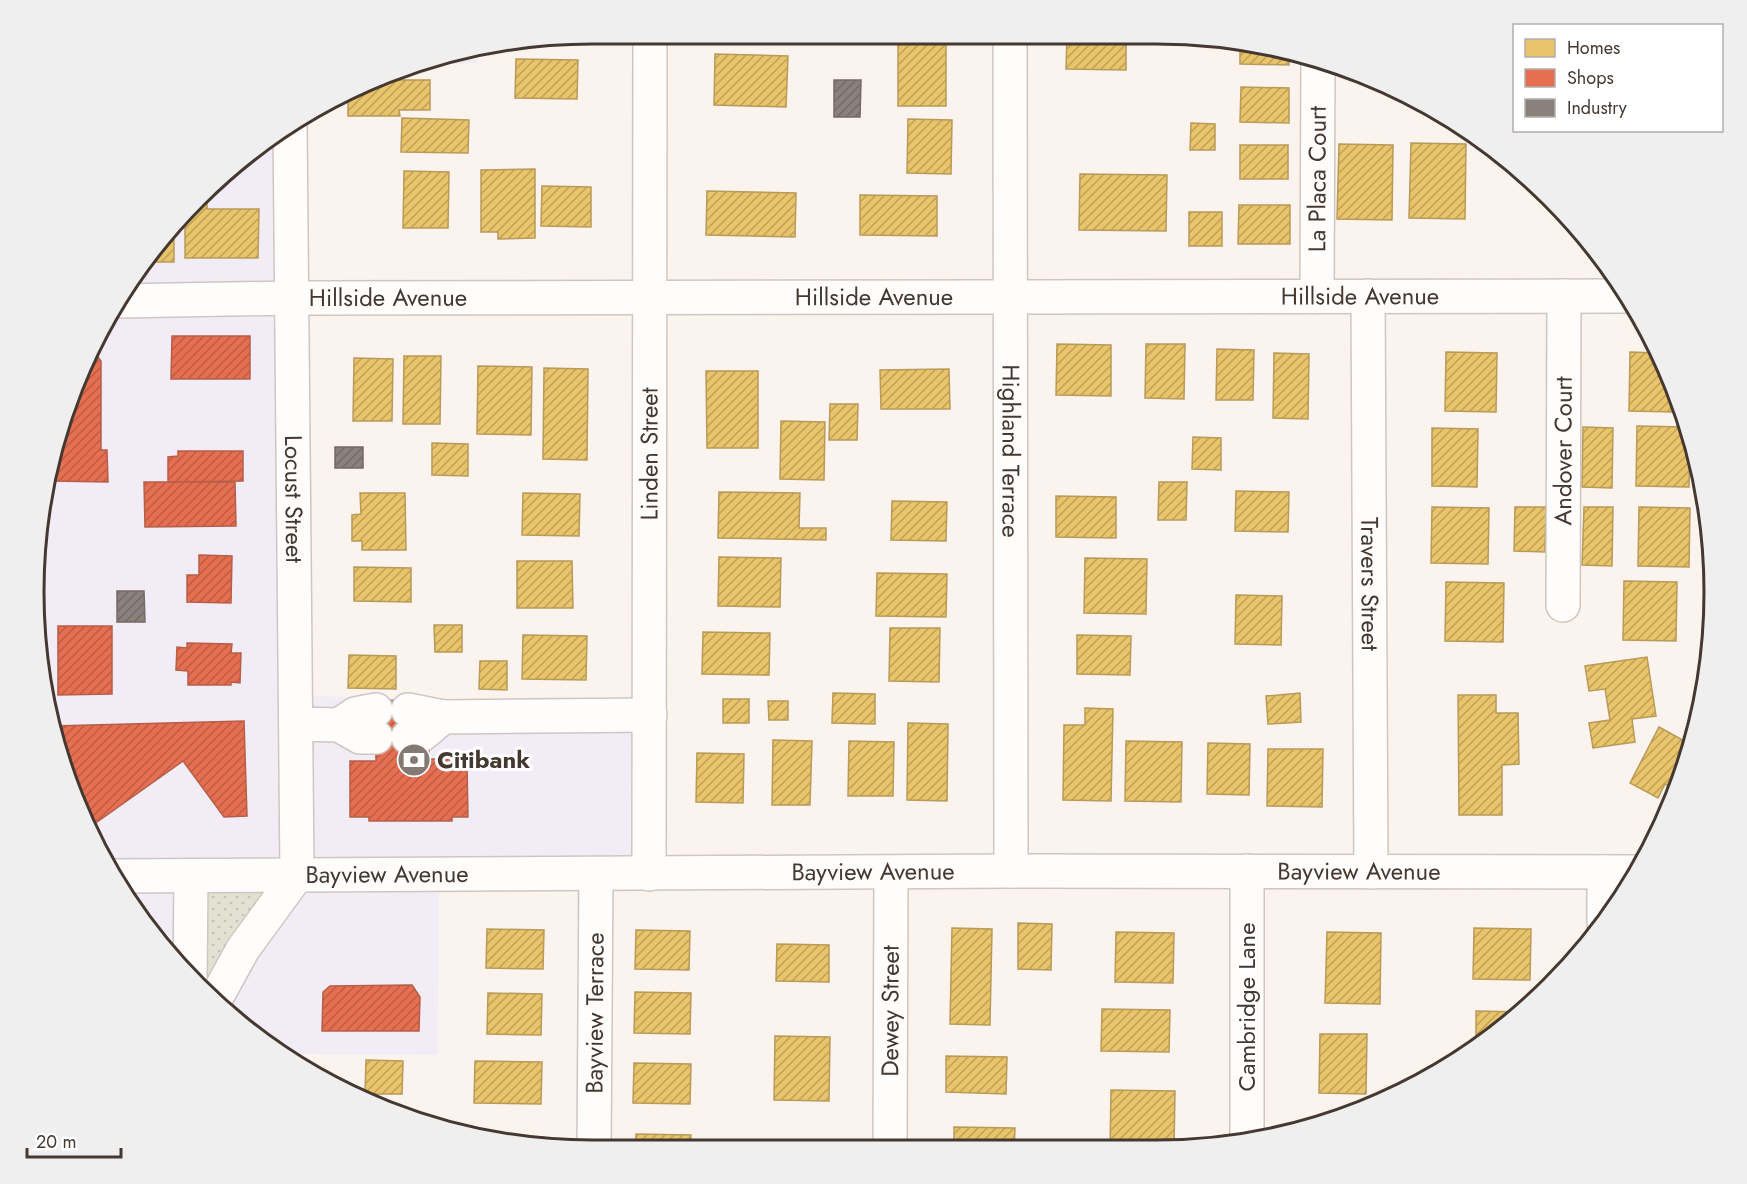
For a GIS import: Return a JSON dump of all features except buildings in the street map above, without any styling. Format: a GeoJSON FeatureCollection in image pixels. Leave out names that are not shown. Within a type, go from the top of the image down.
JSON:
{"type":"FeatureCollection","features":[{"type":"Feature","properties":{"kind":"street","name":"Linden Street"},"geometry":{"type":"LineString","coordinates":[[649,874],[650,44]]}},
{"type":"Feature","properties":{"kind":"street","name":"Highland Terrace"},"geometry":{"type":"LineString","coordinates":[[1010,44],[1011,871]]}},
{"type":"Feature","properties":{"kind":"street","name":"La Placa Court"},"geometry":{"type":"LineString","coordinates":[[1317,296],[1318,69]]}},
{"type":"Feature","properties":{"kind":"street","name":"Locust Street"},"geometry":{"type":"LineString","coordinates":[[290,134],[297,875]]}},
{"type":"Feature","properties":{"kind":"street","name":"Travers Street"},"geometry":{"type":"LineString","coordinates":[[1368,296],[1371,872]]}},
{"type":"Feature","properties":{"kind":"street","name":"Andover Court"},"geometry":{"type":"LineString","coordinates":[[1563,605],[1564,296]]}},
{"type":"Feature","properties":{"kind":"street","name":"Hillside Avenue"},"geometry":{"type":"LineString","coordinates":[[128,301],[291,298],[1617,296]]}},
{"type":"Feature","properties":{"kind":"street"},"geometry":{"type":"LineString","coordinates":[[296,724],[339,725],[355,714],[376,724]]}},
{"type":"Feature","properties":{"kind":"street"},"geometry":{"type":"LineString","coordinates":[[408,723],[423,734],[443,717],[650,715]]}},
{"type":"Feature","properties":{"kind":"street","name":"Bayview Avenue"},"geometry":{"type":"LineString","coordinates":[[123,876],[1011,871],[1620,872]]}},
{"type":"Feature","properties":{"kind":"street","name":"Cambridge Lane"},"geometry":{"type":"LineString","coordinates":[[1247,872],[1247,1133]]}},
{"type":"Feature","properties":{"kind":"street"},"geometry":{"type":"LineString","coordinates":[[1613,894],[1620,872]]}},
{"type":"Feature","properties":{"kind":"street","name":"Dewey Street"},"geometry":{"type":"LineString","coordinates":[[890,1140],[891,873]]}},
{"type":"Feature","properties":{"kind":"street","name":"Bayview Terrace"},"geometry":{"type":"LineString","coordinates":[[594,1140],[596,874]]}},
{"type":"Feature","properties":{"kind":"street"},"geometry":{"type":"LineString","coordinates":[[219,993],[243,949],[297,875]]}},
{"type":"Feature","properties":{"kind":"street"},"geometry":{"type":"LineString","coordinates":[[190,876],[190,965]]}},
{"type":"Feature","properties":{"kind":"shaded area"},"geometry":{"type":"Polygon","coordinates":[[[477,56],[478,63],[444,64],[477,56]]]}},
{"type":"Feature","properties":{"kind":"shaded area"},"geometry":{"type":"Polygon","coordinates":[[[281,140],[295,696],[443,699],[443,717],[650,715],[649,874],[439,876],[438,1055],[297,1054],[258,1027],[204,980],[157,926],[136,897],[100,835],[85,802],[62,734],[48,664],[44,592],[48,520],[62,450],[85,382],[117,318],[157,258],[204,204],[230,180],[281,140]]]}},
{"type":"Feature","properties":{"kind":"shaded area"},"geometry":{"type":"Polygon","coordinates":[[[297,875],[219,994],[196,971],[191,876],[297,875]]]}},
{"type":"Feature","properties":{"kind":"place","name":"Citibank"},"geometry":{"type":"Point","coordinates":[414,760]}}]}
